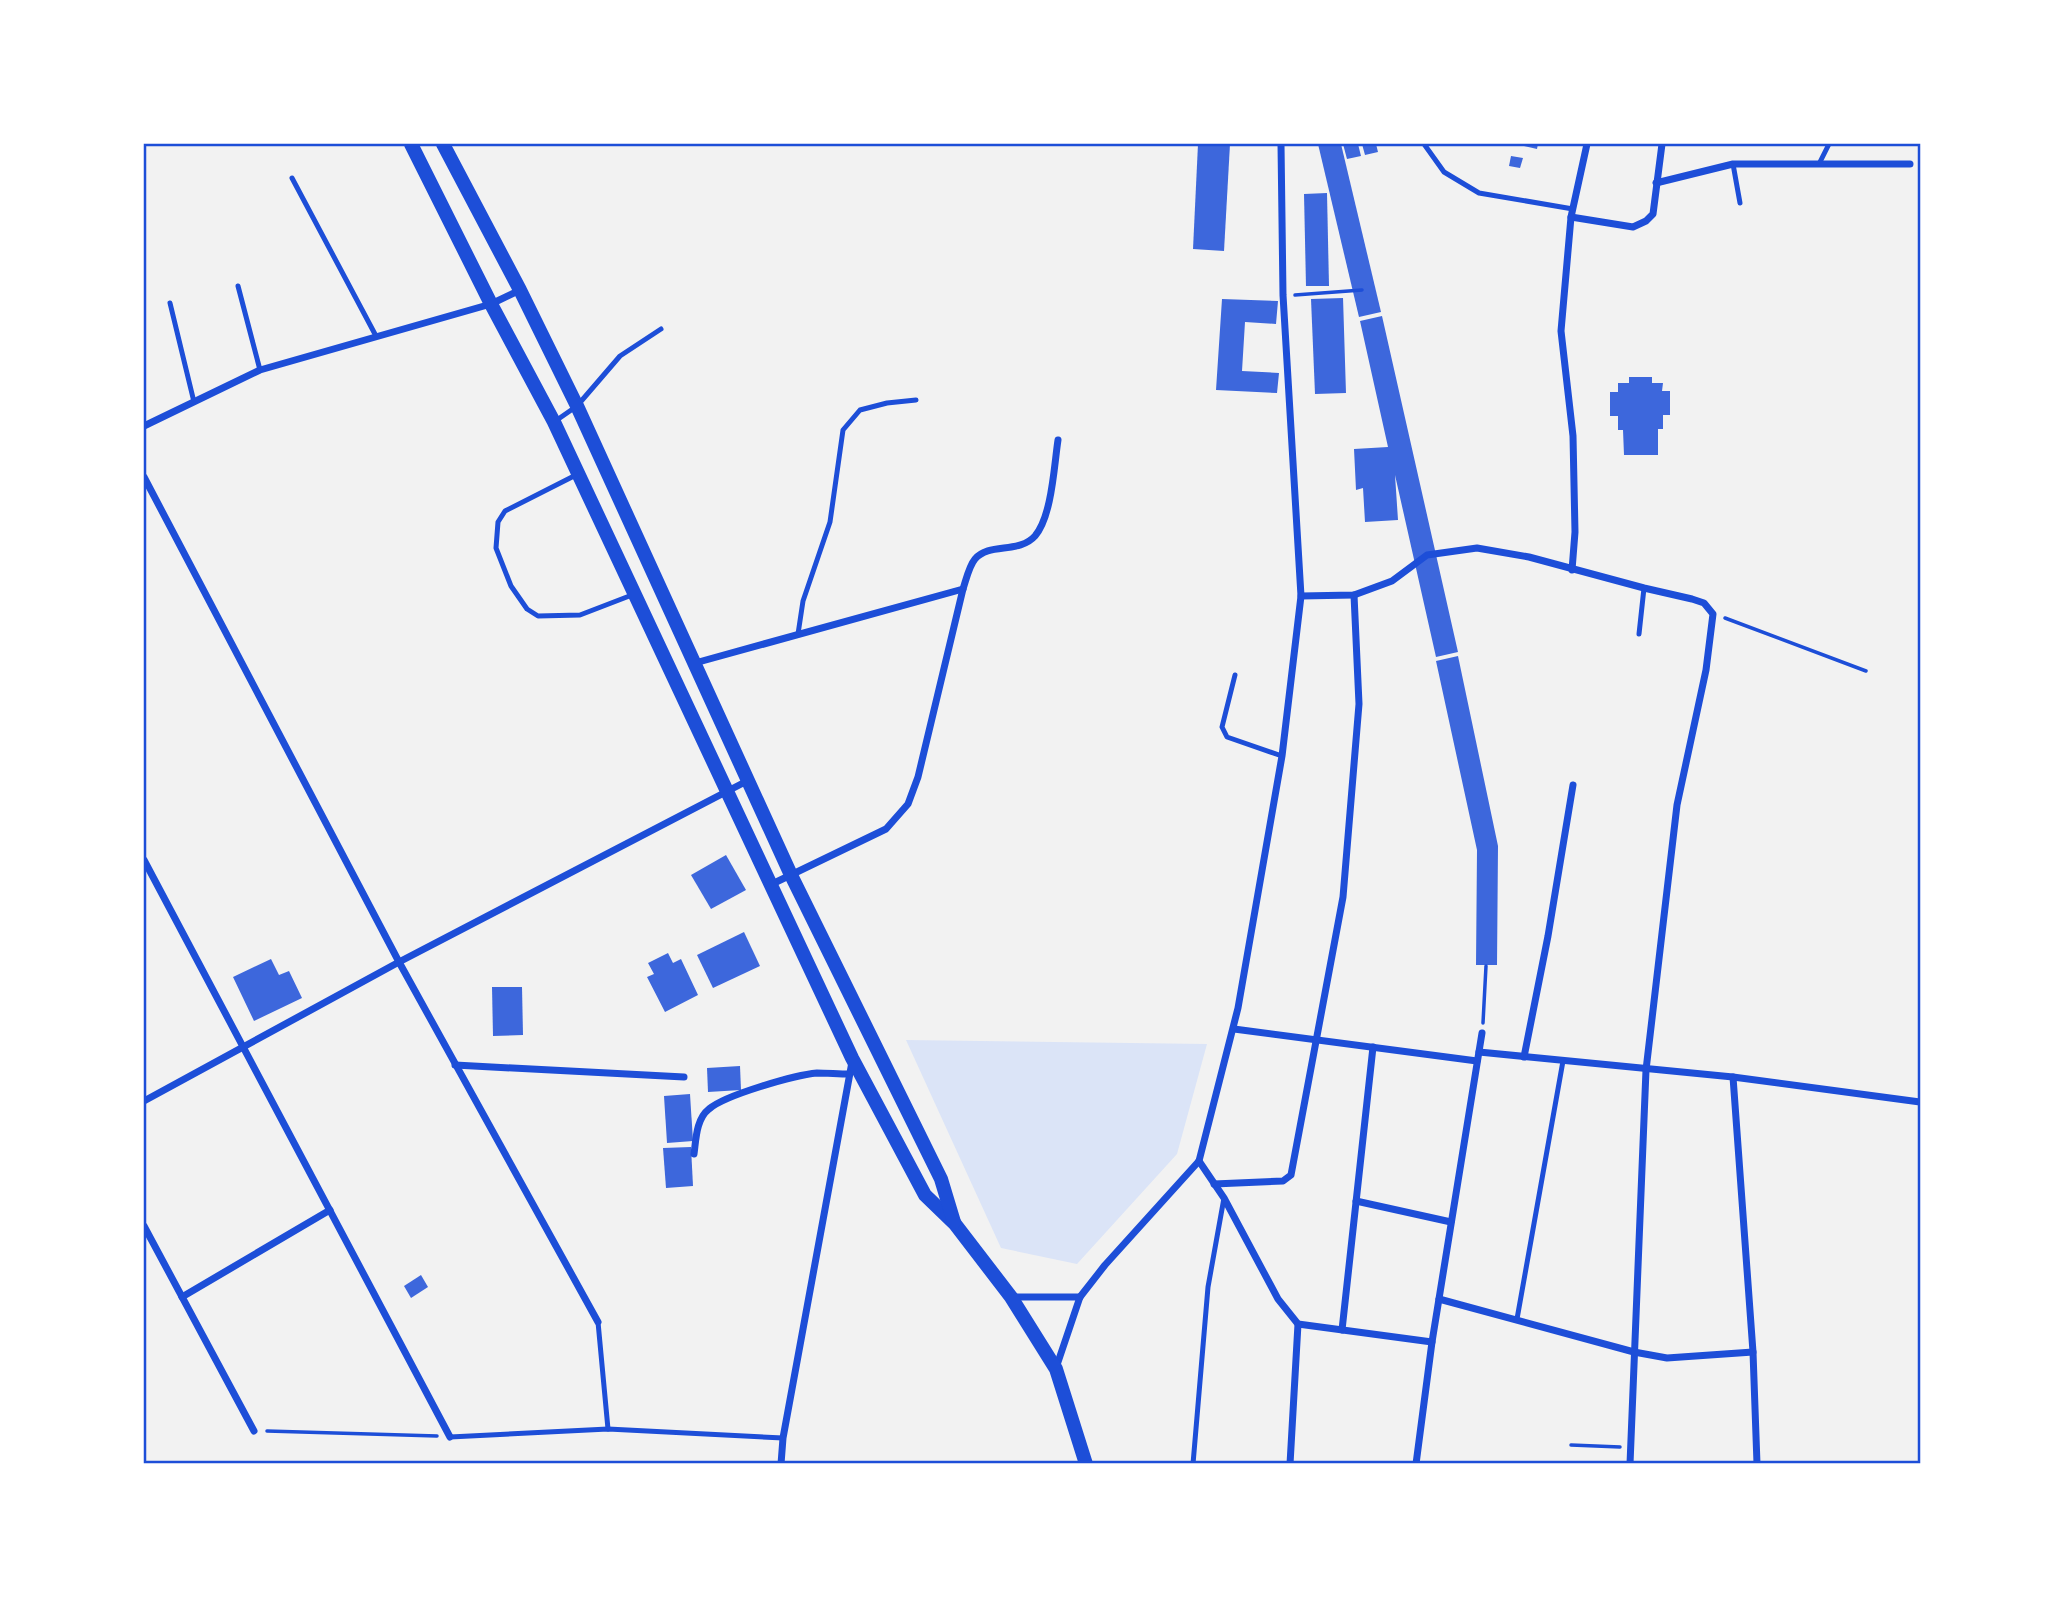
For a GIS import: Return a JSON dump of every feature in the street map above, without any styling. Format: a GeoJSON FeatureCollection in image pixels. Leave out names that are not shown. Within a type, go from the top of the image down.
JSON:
{"type":"FeatureCollection","features":[{"type":"Feature","properties":{"kind":"main road"},"geometry":{"type":"LineString","coordinates":[[411,144],[554,422],[852,1058],[925,1195],[955,1224],[1011,1297],[1056,1369],[1086,1464]]}},
{"type":"Feature","properties":{"kind":"main road"},"geometry":{"type":"LineString","coordinates":[[443,144],[577,406],[791,875],[941,1179],[955,1224]]}},
{"type":"Feature","properties":{"kind":"street"},"geometry":{"type":"LineString","coordinates":[[1056,1369],[1080,1297],[1105,1265],[1199,1161],[1234,1028],[1282,756],[1300,596],[1283,295],[1282,144]]}},
{"type":"Feature","properties":{"kind":"street"},"geometry":{"type":"LineString","coordinates":[[1572,570],[1575,532],[1573,436],[1561,331],[1572,213],[1587,144]]}},
{"type":"Feature","properties":{"kind":"street"},"geometry":{"type":"LineString","coordinates":[[1572,213],[1633,227],[1640,224],[1653,214],[1662,144]]}},
{"type":"Feature","properties":{"kind":"street"},"geometry":{"type":"LineString","coordinates":[[1656,183],[1733,164],[1910,164]]}},
{"type":"Feature","properties":{"kind":"street"},"geometry":{"type":"LineString","coordinates":[[144,426],[260,370],[491,304],[520,290]]}},
{"type":"Feature","properties":{"kind":"street"},"geometry":{"type":"LineString","coordinates":[[770,885],[886,830],[908,804],[918,777],[963,589],[973,561],[982,552],[1017,547],[1033,538],[1041,527],[1058,440]]}},
{"type":"Feature","properties":{"kind":"street"},"geometry":{"type":"LineString","coordinates":[[144,477],[399,962],[598,1322]]}},
{"type":"Feature","properties":{"kind":"street"},"geometry":{"type":"LineString","coordinates":[[1300,596],[1354,595],[1392,580],[1427,555],[1477,548],[1529,557],[1704,603],[1713,614],[1706,670],[1676,805],[1646,1070],[1630,1464]]}},
{"type":"Feature","properties":{"kind":"street"},"geometry":{"type":"LineString","coordinates":[[694,663],[963,589]]}},
{"type":"Feature","properties":{"kind":"street"},"geometry":{"type":"LineString","coordinates":[[1214,1184],[1283,1181],[1291,1175],[1343,897],[1359,704],[1354,595]]}},
{"type":"Feature","properties":{"kind":"street"},"geometry":{"type":"LineString","coordinates":[[144,1101],[399,962],[747,781]]}},
{"type":"Feature","properties":{"kind":"street"},"geometry":{"type":"LineString","coordinates":[[1524,1057],[1548,936],[1573,785]]}},
{"type":"Feature","properties":{"kind":"street"},"geometry":{"type":"LineString","coordinates":[[144,860],[450,1437]]}},
{"type":"Feature","properties":{"kind":"street"},"geometry":{"type":"LineString","coordinates":[[1234,1028],[1477,1061]]}},
{"type":"Feature","properties":{"kind":"street"},"geometry":{"type":"LineString","coordinates":[[1416,1464],[1432,1342],[1482,1033]]}},
{"type":"Feature","properties":{"kind":"street"},"geometry":{"type":"LineString","coordinates":[[1342,1330],[1373,1047]]}},
{"type":"Feature","properties":{"kind":"street"},"geometry":{"type":"LineString","coordinates":[[1479,1052],[1733,1077],[1920,1102]]}},
{"type":"Feature","properties":{"kind":"street"},"geometry":{"type":"LineString","coordinates":[[781,1464],[783,1438],[852,1058]]}},
{"type":"Feature","properties":{"kind":"street"},"geometry":{"type":"LineString","coordinates":[[455,1065],[684,1077]]}},
{"type":"Feature","properties":{"kind":"street"},"geometry":{"type":"LineString","coordinates":[[694,1154],[698,1125],[709,1108],[740,1094],[798,1077],[816,1073],[849,1074]]}},
{"type":"Feature","properties":{"kind":"street"},"geometry":{"type":"LineString","coordinates":[[1733,1077],[1753,1352],[1757,1464]]}},
{"type":"Feature","properties":{"kind":"street"},"geometry":{"type":"LineString","coordinates":[[1199,1161],[1224,1198],[1278,1299],[1298,1325],[1290,1464]]}},
{"type":"Feature","properties":{"kind":"street"},"geometry":{"type":"LineString","coordinates":[[1356,1201],[1451,1223]]}},
{"type":"Feature","properties":{"kind":"street"},"geometry":{"type":"LineString","coordinates":[[182,1297],[330,1210]]}},
{"type":"Feature","properties":{"kind":"street"},"geometry":{"type":"LineString","coordinates":[[144,1226],[254,1431]]}},
{"type":"Feature","properties":{"kind":"street"},"geometry":{"type":"LineString","coordinates":[[1011,1297],[1080,1297]]}},
{"type":"Feature","properties":{"kind":"street"},"geometry":{"type":"LineString","coordinates":[[1439,1299],[1634,1352],[1667,1358],[1753,1352]]}},
{"type":"Feature","properties":{"kind":"street"},"geometry":{"type":"LineString","coordinates":[[1298,1325],[1432,1342]]}},
{"type":"Feature","properties":{"kind":"lane"},"geometry":{"type":"LineString","coordinates":[[1424,144],[1444,172],[1479,193],[1572,213]]}},
{"type":"Feature","properties":{"kind":"lane"},"geometry":{"type":"LineString","coordinates":[[1819,164],[1829,144]]}},
{"type":"Feature","properties":{"kind":"lane"},"geometry":{"type":"LineString","coordinates":[[1733,164],[1740,203]]}},
{"type":"Feature","properties":{"kind":"lane"},"geometry":{"type":"LineString","coordinates":[[292,178],[376,336]]}},
{"type":"Feature","properties":{"kind":"lane"},"geometry":{"type":"LineString","coordinates":[[239,286],[260,370]]}},
{"type":"Feature","properties":{"kind":"lane"},"geometry":{"type":"LineString","coordinates":[[170,303],[194,402]]}},
{"type":"Feature","properties":{"kind":"lane"},"geometry":{"type":"LineString","coordinates":[[554,422],[577,406],[620,356],[661,329]]}},
{"type":"Feature","properties":{"kind":"lane"},"geometry":{"type":"LineString","coordinates":[[799,634],[803,601],[830,523],[843,430],[860,410],[887,403],[916,400]]}},
{"type":"Feature","properties":{"kind":"lane"},"geometry":{"type":"LineString","coordinates":[[578,474],[505,511],[498,522],[496,548],[511,586],[527,609],[538,616],[580,615],[635,594]]}},
{"type":"Feature","properties":{"kind":"lane"},"geometry":{"type":"LineString","coordinates":[[1639,635],[1643,588]]}},
{"type":"Feature","properties":{"kind":"lane"},"geometry":{"type":"LineString","coordinates":[[1235,676],[1223,727],[1227,737],[1282,756]]}},
{"type":"Feature","properties":{"kind":"lane"},"geometry":{"type":"LineString","coordinates":[[1517,1319],[1563,1061]]}},
{"type":"Feature","properties":{"kind":"lane"},"geometry":{"type":"LineString","coordinates":[[1194,1463],[1208,1287],[1224,1198]]}},
{"type":"Feature","properties":{"kind":"lane"},"geometry":{"type":"LineString","coordinates":[[598,1322],[608,1429]]}},
{"type":"Feature","properties":{"kind":"lane"},"geometry":{"type":"LineString","coordinates":[[450,1437],[608,1429],[783,1438]]}},
{"type":"Feature","properties":{"kind":"path"},"geometry":{"type":"LineString","coordinates":[[1283,295],[1362,290]]}},
{"type":"Feature","properties":{"kind":"path"},"geometry":{"type":"LineString","coordinates":[[1713,614],[1866,671]]}},
{"type":"Feature","properties":{"kind":"path"},"geometry":{"type":"LineString","coordinates":[[1482,1033],[1486,966]]}},
{"type":"Feature","properties":{"kind":"path"},"geometry":{"type":"LineString","coordinates":[[254,1431],[450,1437]]}},
{"type":"Feature","properties":{"kind":"path"},"geometry":{"type":"LineString","coordinates":[[1571,1445],[1629,1448]]}},
{"type":"Feature","properties":{"kind":"shaded area"},"geometry":{"type":"Polygon","coordinates":[[[906,1040],[1207,1044],[1177,1154],[1077,1264],[1001,1248],[906,1040]]]}},
{"type":"Feature","properties":{"kind":"building"},"geometry":{"type":"Polygon","coordinates":[[[1198,144],[1230,144],[1224,251],[1193,249],[1198,144]]]}},
{"type":"Feature","properties":{"kind":"building"},"geometry":{"type":"Polygon","coordinates":[[[1318,144],[1341,144],[1381,312],[1359,317],[1318,144]]]}},
{"type":"Feature","properties":{"kind":"building"},"geometry":{"type":"Polygon","coordinates":[[[1343,144],[1358,144],[1361,156],[1347,159],[1343,144]]]}},
{"type":"Feature","properties":{"kind":"building"},"geometry":{"type":"Polygon","coordinates":[[[1362,144],[1376,144],[1378,152],[1365,155],[1362,144]]]}},
{"type":"Feature","properties":{"kind":"building"},"geometry":{"type":"Polygon","coordinates":[[[1516,144],[1538,144],[1537,149],[1516,144]]]}},
{"type":"Feature","properties":{"kind":"building"},"geometry":{"type":"Polygon","coordinates":[[[1511,156],[1523,158],[1520,168],[1509,166],[1511,156]]]}},
{"type":"Feature","properties":{"kind":"building"},"geometry":{"type":"Polygon","coordinates":[[[1327,193],[1329,286],[1306,286],[1304,194],[1327,193]]]}},
{"type":"Feature","properties":{"kind":"building"},"geometry":{"type":"Polygon","coordinates":[[[1343,298],[1346,393],[1315,394],[1311,299],[1343,298]]]}},
{"type":"Feature","properties":{"kind":"building"},"geometry":{"type":"Polygon","coordinates":[[[1222,299],[1278,301],[1276,324],[1245,322],[1242,371],[1279,373],[1277,393],[1216,390],[1222,299]]]}},
{"type":"Feature","properties":{"kind":"building"},"geometry":{"type":"Polygon","coordinates":[[[1382,316],[1458,652],[1436,657],[1395,475],[1398,520],[1365,522],[1363,488],[1356,490],[1354,449],[1388,447],[1360,321],[1382,316]]]}},
{"type":"Feature","properties":{"kind":"building"},"geometry":{"type":"Polygon","coordinates":[[[1629,377],[1652,377],[1652,383],[1663,383],[1662,391],[1670,391],[1670,415],[1663,415],[1663,429],[1658,429],[1658,455],[1624,455],[1623,430],[1618,430],[1618,416],[1610,416],[1610,392],[1618,392],[1618,383],[1629,383],[1629,377]]]}},
{"type":"Feature","properties":{"kind":"building"},"geometry":{"type":"Polygon","coordinates":[[[1458,656],[1498,846],[1497,965],[1476,965],[1477,850],[1436,661],[1458,656]]]}},
{"type":"Feature","properties":{"kind":"building"},"geometry":{"type":"Polygon","coordinates":[[[726,855],[746,890],[711,909],[691,875],[726,855]]]}},
{"type":"Feature","properties":{"kind":"building"},"geometry":{"type":"Polygon","coordinates":[[[744,932],[760,966],[713,988],[697,955],[744,932]]]}},
{"type":"Feature","properties":{"kind":"building"},"geometry":{"type":"Polygon","coordinates":[[[668,953],[673,963],[681,959],[698,995],[665,1012],[647,977],[654,974],[648,963],[668,953]]]}},
{"type":"Feature","properties":{"kind":"building"},"geometry":{"type":"Polygon","coordinates":[[[271,959],[279,975],[289,971],[302,998],[254,1021],[233,977],[271,959]]]}},
{"type":"Feature","properties":{"kind":"building"},"geometry":{"type":"Polygon","coordinates":[[[492,987],[522,987],[523,1035],[493,1036],[492,987]]]}},
{"type":"Feature","properties":{"kind":"building"},"geometry":{"type":"Polygon","coordinates":[[[740,1066],[741,1090],[708,1092],[707,1068],[740,1066]]]}},
{"type":"Feature","properties":{"kind":"building"},"geometry":{"type":"Polygon","coordinates":[[[690,1094],[693,1141],[667,1143],[664,1096],[690,1094]]]}},
{"type":"Feature","properties":{"kind":"building"},"geometry":{"type":"Polygon","coordinates":[[[691,1147],[693,1186],[666,1188],[663,1148],[691,1147]]]}},
{"type":"Feature","properties":{"kind":"building"},"geometry":{"type":"Polygon","coordinates":[[[421,1275],[428,1287],[411,1298],[404,1286],[421,1275]]]}}]}
